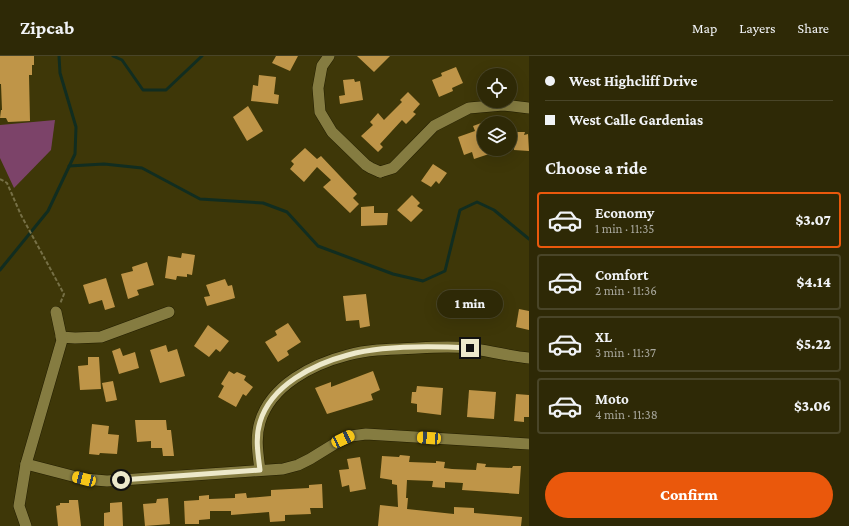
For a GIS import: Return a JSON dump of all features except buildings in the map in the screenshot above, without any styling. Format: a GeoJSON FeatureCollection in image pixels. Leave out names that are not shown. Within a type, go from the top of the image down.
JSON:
{"type":"FeatureCollection","features":[{"type":"Feature","properties":{"kind":"street"},"geometry":{"type":"LineString","coordinates":[[329,56],[322,66],[318,88],[320,112],[332,132],[366,165],[380,176],[393,168],[434,126],[469,108],[503,105],[529,108]]}},
{"type":"Feature","properties":{"kind":"street"},"geometry":{"type":"LineString","coordinates":[[26,526],[19,506],[26,464],[62,340],[56,312]]}},
{"type":"Feature","properties":{"kind":"street"},"geometry":{"type":"LineString","coordinates":[[62,337],[101,337],[169,312]]}},
{"type":"Feature","properties":{"kind":"street"},"geometry":{"type":"LineString","coordinates":[[260,470],[257,447],[258,434],[260,422],[268,404],[283,387],[308,370],[348,355],[384,349],[444,347],[463,348],[512,357],[529,358]]}},
{"type":"Feature","properties":{"kind":"street"},"geometry":{"type":"LineString","coordinates":[[26,464],[84,479],[107,481],[283,469],[298,465],[341,440],[351,436],[366,434],[529,444]]}},
{"type":"Feature","properties":{"kind":"path"},"geometry":{"type":"LineString","coordinates":[[0,179],[7,183],[21,215],[64,294],[56,312]]}},
{"type":"Feature","properties":{"kind":"shaded area"},"geometry":{"type":"Polygon","coordinates":[[[55,120],[51,150],[14,188],[0,158],[0,125],[55,120]]]}},
{"type":"Feature","properties":{"kind":"waterway"},"geometry":{"type":"LineString","coordinates":[[0,270],[48,211],[75,154],[76,127],[60,73],[59,56]]}},
{"type":"Feature","properties":{"kind":"waterway"},"geometry":{"type":"LineString","coordinates":[[113,56],[122,60],[143,90],[166,90],[202,56]]}},
{"type":"Feature","properties":{"kind":"waterway"},"geometry":{"type":"LineString","coordinates":[[69,166],[104,164],[142,168],[200,199],[263,203],[287,212],[318,246],[393,274],[423,281],[445,271],[460,210],[477,202],[494,210],[529,239]]}},
{"type":"Feature","properties":{"kind":"route"},"geometry":{"type":"LineString","coordinates":[[121,480],[260,470],[257,447],[258,434],[260,422],[268,404],[283,387],[308,370],[348,355],[384,349],[444,347],[470,348]]}}]}
